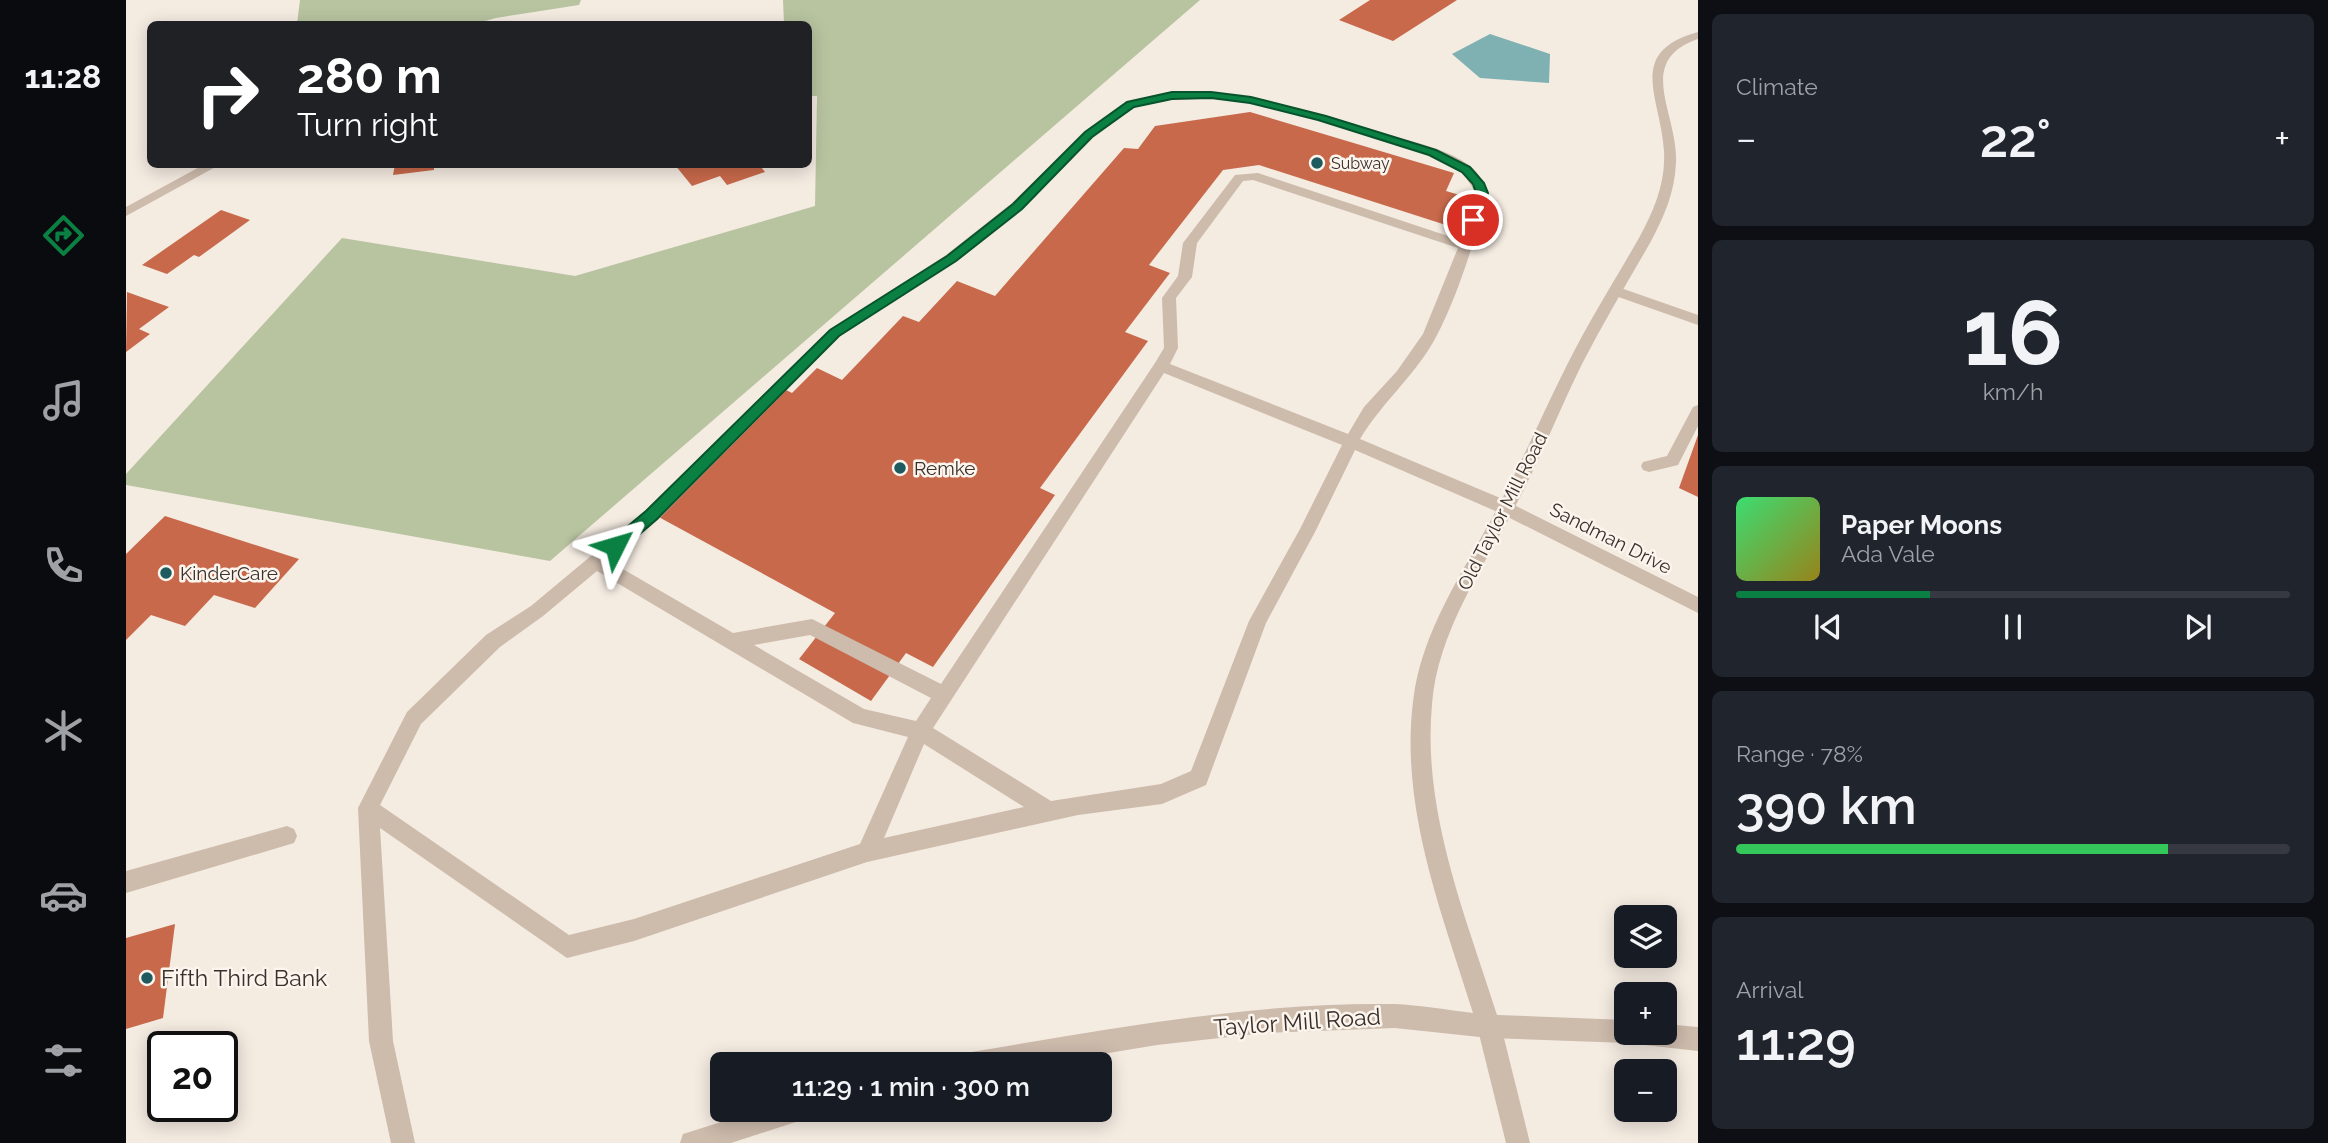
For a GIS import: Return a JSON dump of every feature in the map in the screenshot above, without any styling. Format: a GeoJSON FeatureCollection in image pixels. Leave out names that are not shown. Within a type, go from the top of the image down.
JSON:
{"type":"FeatureCollection","features":[{"type":"Feature","properties":{"kind":"street","name":"Old Taylor Mill Road"},"geometry":{"type":"LineString","coordinates":[[1518,1143],[1489,1026],[1433,849],[1420,767],[1422,701],[1435,647],[1460,590],[1506,508],[1576,363],[1657,219],[1669,183],[1668,131],[1658,95],[1657,64],[1668,50],[1686,38],[1698,35]]}},
{"type":"Feature","properties":{"kind":"street"},"geometry":{"type":"LineString","coordinates":[[368,808],[567,947],[634,930],[867,852],[1049,811],[1162,794],[1199,778],[1258,621],[1307,532],[1351,442],[1369,411],[1402,375],[1430,335],[1465,246],[1482,193],[1478,183],[1466,169],[1449,159],[1322,118],[1251,100],[1211,95],[1172,96],[1130,104],[1088,135],[1017,206],[951,258],[835,333],[652,515],[537,611],[484,649],[414,718],[368,808],[381,1041],[403,1143]]}},
{"type":"Feature","properties":{"kind":"street"},"geometry":{"type":"LineString","coordinates":[[126,212],[208,168]]}},
{"type":"Feature","properties":{"kind":"street"},"geometry":{"type":"LineString","coordinates":[[867,852],[920,731],[1171,348],[1169,298],[1185,277],[1190,243],[1240,178],[1254,176],[1465,246]]}},
{"type":"Feature","properties":{"kind":"street"},"geometry":{"type":"LineString","coordinates":[[1615,291],[1698,320]]}},
{"type":"Feature","properties":{"kind":"street","name":"Sandman Drive"},"geometry":{"type":"LineString","coordinates":[[1161,366],[1506,508],[1698,604]]}},
{"type":"Feature","properties":{"kind":"street"},"geometry":{"type":"LineString","coordinates":[[1649,466],[1672,461],[1698,411]]}},
{"type":"Feature","properties":{"kind":"street"},"geometry":{"type":"LineString","coordinates":[[596,562],[860,717],[920,731],[1049,811]]}},
{"type":"Feature","properties":{"kind":"street"},"geometry":{"type":"LineString","coordinates":[[731,641],[812,627],[944,695]]}},
{"type":"Feature","properties":{"kind":"street"},"geometry":{"type":"LineString","coordinates":[[126,882],[287,836]]}},
{"type":"Feature","properties":{"kind":"street","name":"Taylor Mill Road"},"geometry":{"type":"LineString","coordinates":[[1043,1052],[1157,1033],[1265,1021],[1395,1016],[1489,1026],[1614,1031]]}},
{"type":"Feature","properties":{"kind":"street","name":"Taylor Mill Road"},"geometry":{"type":"LineString","coordinates":[[1677,1037],[1698,1039]]}},
{"type":"Feature","properties":{"kind":"street"},"geometry":{"type":"LineString","coordinates":[[692,1143],[758,1122]]}},
{"type":"Feature","properties":{"kind":"green space"},"geometry":{"type":"Polygon","coordinates":[[[300,0],[581,0],[579,5],[485,21],[297,21],[300,0]]]}},
{"type":"Feature","properties":{"kind":"green space"},"geometry":{"type":"Polygon","coordinates":[[[783,0],[1200,0],[550,561],[126,485],[126,474],[342,238],[575,276],[815,206],[817,96],[812,96],[812,21],[784,21],[783,0]]]}},
{"type":"Feature","properties":{"kind":"water"},"geometry":{"type":"Polygon","coordinates":[[[1490,34],[1550,54],[1549,83],[1480,78],[1452,54],[1490,34]]]}},
{"type":"Feature","properties":{"kind":"building"},"geometry":{"type":"Polygon","coordinates":[[[1370,0],[1457,0],[1393,41],[1339,20],[1370,0]]]}},
{"type":"Feature","properties":{"kind":"building"},"geometry":{"type":"Polygon","coordinates":[[[1250,112],[1454,173],[1446,191],[1463,196],[1449,226],[1259,165],[1223,170],[1149,265],[1170,273],[1125,332],[1148,341],[1040,488],[1055,495],[933,667],[906,653],[871,701],[799,659],[835,613],[655,515],[782,388],[792,393],[817,368],[842,380],[903,316],[919,322],[957,281],[995,296],[1124,148],[1138,149],[1155,126],[1250,112]]]}},
{"type":"Feature","properties":{"kind":"building"},"geometry":{"type":"Polygon","coordinates":[[[394,168],[434,168],[434,170],[393,175],[394,168]]]}},
{"type":"Feature","properties":{"kind":"building"},"geometry":{"type":"Polygon","coordinates":[[[677,168],[762,168],[765,172],[727,185],[720,176],[692,186],[677,168]]]}},
{"type":"Feature","properties":{"kind":"building"},"geometry":{"type":"Polygon","coordinates":[[[221,210],[250,220],[199,257],[194,255],[167,274],[142,265],[221,210]]]}},
{"type":"Feature","properties":{"kind":"building"},"geometry":{"type":"Polygon","coordinates":[[[127,292],[169,307],[139,329],[150,334],[126,352],[127,292]]]}},
{"type":"Feature","properties":{"kind":"building"},"geometry":{"type":"Polygon","coordinates":[[[1698,435],[1698,497],[1679,488],[1698,435]]]}},
{"type":"Feature","properties":{"kind":"building"},"geometry":{"type":"Polygon","coordinates":[[[165,516],[299,559],[255,608],[214,595],[185,626],[151,615],[126,640],[126,554],[165,516]]]}},
{"type":"Feature","properties":{"kind":"building","name":"Fifth Third Bank"},"geometry":{"type":"Polygon","coordinates":[[[175,924],[163,1018],[126,1029],[126,938],[175,924]]]}},
{"type":"Feature","properties":{"kind":"place","name":"Subway"},"geometry":{"type":"Point","coordinates":[1317,163]}},
{"type":"Feature","properties":{"kind":"place","name":"Remke"},"geometry":{"type":"Point","coordinates":[900,468]}},
{"type":"Feature","properties":{"kind":"place","name":"KinderCare"},"geometry":{"type":"Point","coordinates":[166,573]}},
{"type":"Feature","properties":{"kind":"place","name":"Fifth Third Bank"},"geometry":{"type":"Point","coordinates":[147,978]}},
{"type":"Feature","properties":{"kind":"route"},"geometry":{"type":"LineString","coordinates":[[615,546],[652,515],[835,333],[951,258],[1017,206],[1088,135],[1130,104],[1172,96],[1211,95],[1251,100],[1322,118],[1433,152],[1466,169],[1478,183],[1482,193],[1473,220]]}}]}
